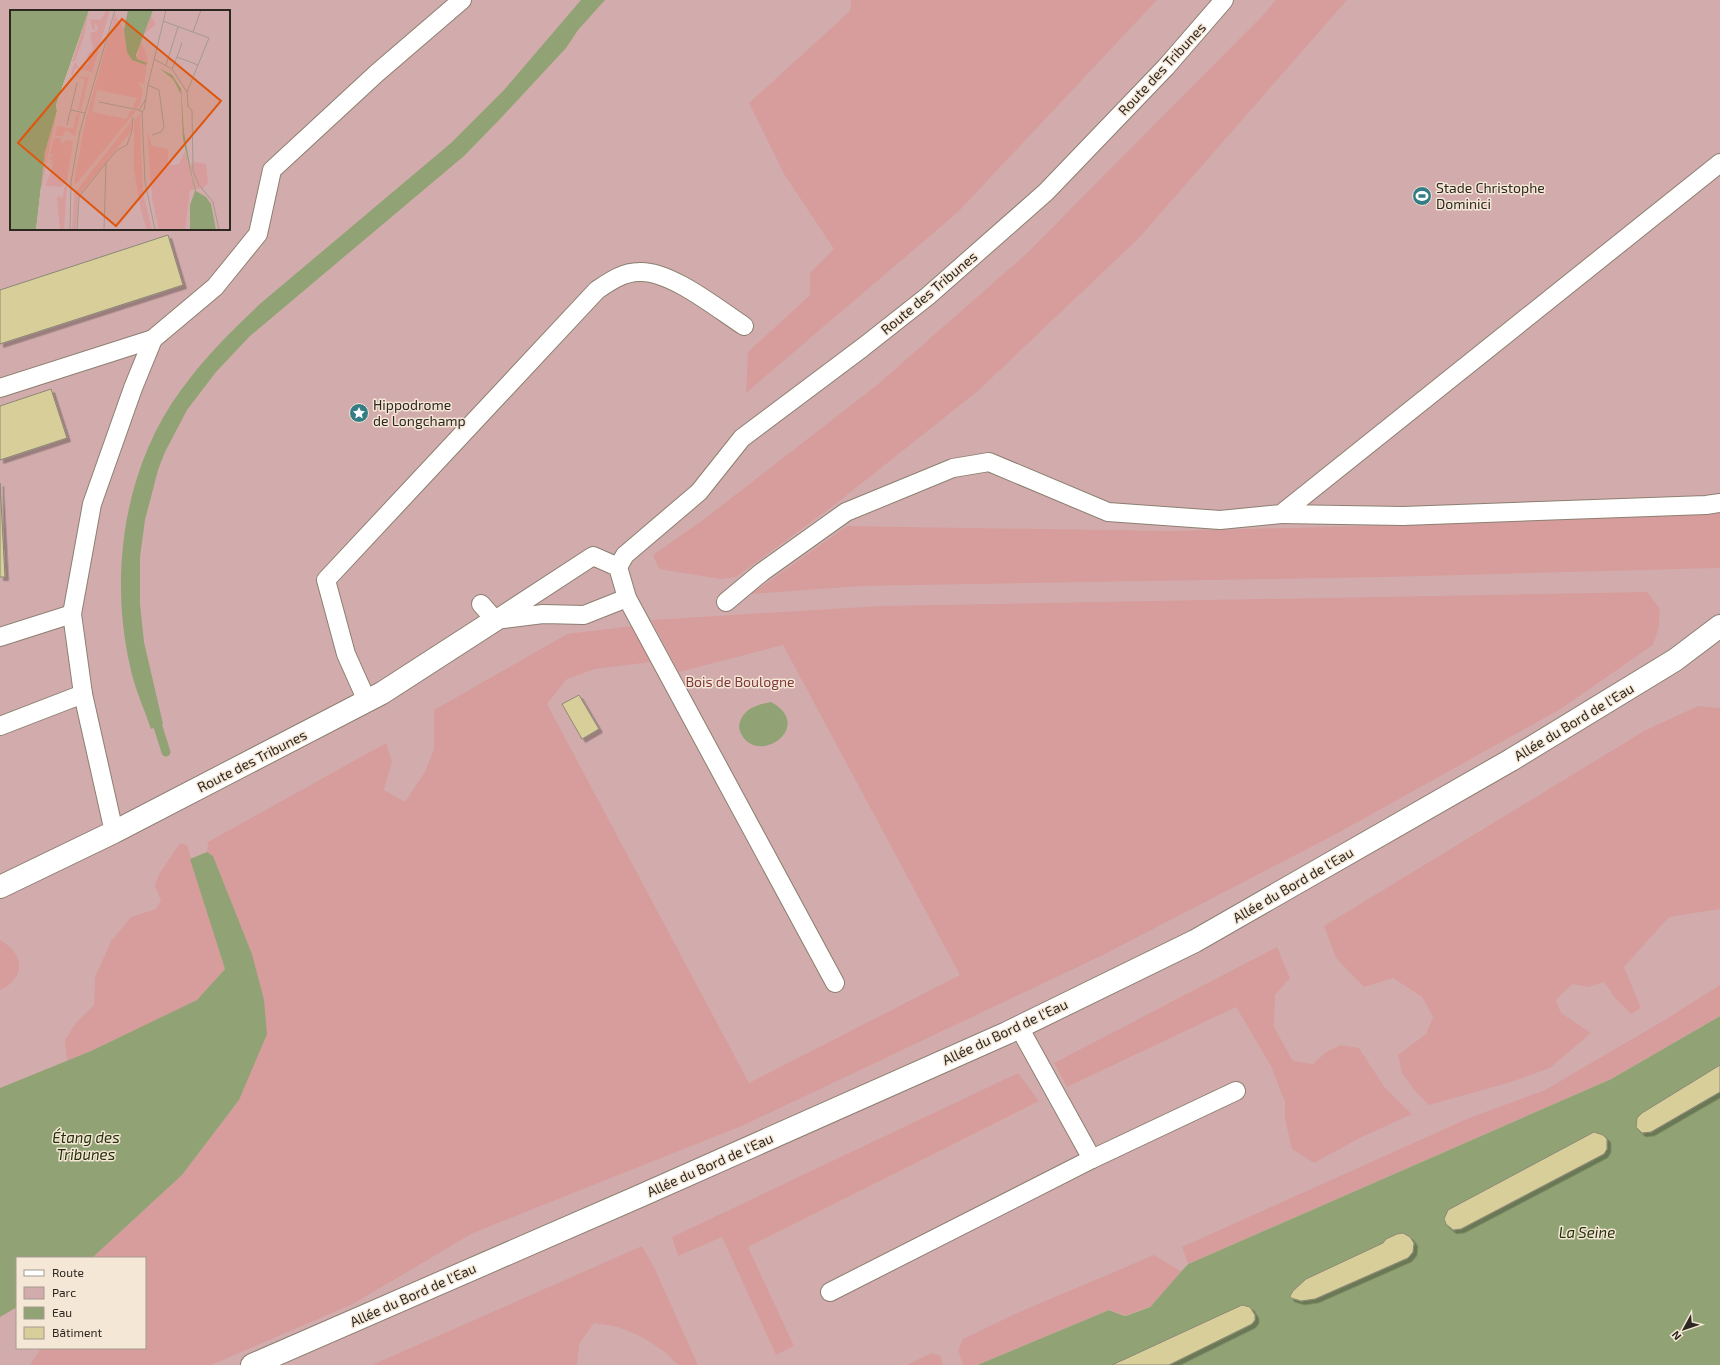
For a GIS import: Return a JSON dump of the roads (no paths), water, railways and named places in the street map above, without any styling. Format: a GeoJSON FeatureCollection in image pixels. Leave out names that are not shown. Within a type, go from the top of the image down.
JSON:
{"type":"FeatureCollection","features":[{"type":"Feature","properties":{"kind":"main road","name":"Route des Tribunes"},"geometry":{"type":"LineString","coordinates":[[0,887],[114,832],[367,701],[488,612]]}},
{"type":"Feature","properties":{"kind":"main road","name":"Allée du Bord de l'Eau"},"geometry":{"type":"LineString","coordinates":[[252,1365],[640,1196],[1018,1027],[1194,941],[1477,780],[1675,660],[1720,626]]}},
{"type":"Feature","properties":{"kind":"lane"},"geometry":{"type":"LineString","coordinates":[[0,388],[153,339],[215,288],[258,234],[272,170],[377,73],[462,0]]}},
{"type":"Feature","properties":{"kind":"lane","name":"Route des Tribunes"},"geometry":{"type":"LineString","coordinates":[[488,612],[593,556],[618,567],[625,555],[699,492],[742,438],[862,348],[928,296],[1046,192],[1166,67],[1224,0]]}},
{"type":"Feature","properties":{"kind":"lane"},"geometry":{"type":"LineString","coordinates":[[1281,514],[1720,163]]}},
{"type":"Feature","properties":{"kind":"lane"},"geometry":{"type":"LineString","coordinates":[[367,701],[346,654],[326,580],[597,290],[617,278],[638,272],[656,274],[688,289],[744,326]]}},
{"type":"Feature","properties":{"kind":"lane"},"geometry":{"type":"LineString","coordinates":[[114,832],[83,694],[72,614],[92,504],[133,388],[153,339]]}},
{"type":"Feature","properties":{"kind":"lane"},"geometry":{"type":"LineString","coordinates":[[726,602],[762,572],[846,512],[953,468],[989,462],[1108,512],[1220,520],[1281,514],[1403,516],[1706,505],[1720,503]]}},
{"type":"Feature","properties":{"kind":"lane"},"geometry":{"type":"LineString","coordinates":[[618,567],[627,598],[835,984]]}},
{"type":"Feature","properties":{"kind":"lane","name":"Route des Tribunes"},"geometry":{"type":"LineString","coordinates":[[488,612],[584,615],[627,598]]}},
{"type":"Feature","properties":{"kind":"lane"},"geometry":{"type":"LineString","coordinates":[[0,637],[72,614]]}},
{"type":"Feature","properties":{"kind":"lane"},"geometry":{"type":"LineString","coordinates":[[0,726],[83,694]]}},
{"type":"Feature","properties":{"kind":"lane"},"geometry":{"type":"LineString","coordinates":[[1018,1027],[1092,1159]]}},
{"type":"Feature","properties":{"kind":"lane"},"geometry":{"type":"LineString","coordinates":[[830,1292],[1092,1159],[1236,1091]]}},
{"type":"Feature","properties":{"kind":"water"},"geometry":{"type":"Polygon","coordinates":[[[581,0],[605,0],[578,30],[566,48],[501,118],[464,156],[250,336],[216,372],[187,410],[165,452],[158,470],[145,520],[140,557],[140,604],[144,642],[163,724],[151,729],[132,674],[124,631],[121,595],[122,559],[126,522],[134,487],[146,453],[162,420],[190,378],[229,334],[261,303],[451,143],[504,90],[581,0]]]}},
{"type":"Feature","properties":{"kind":"water"},"geometry":{"type":"Polygon","coordinates":[[[771,702],[783,711],[787,721],[786,730],[780,738],[772,744],[761,746],[751,744],[740,732],[739,725],[742,717],[751,708],[771,702]]]}},
{"type":"Feature","properties":{"kind":"water","name":"Étang des Tribunes"},"geometry":{"type":"Polygon","coordinates":[[[207,852],[213,856],[252,954],[264,1000],[267,1034],[239,1100],[182,1175],[93,1257],[16,1257],[16,1308],[0,1317],[0,1088],[91,1051],[197,1000],[225,969],[190,859],[207,852]]]}},
{"type":"Feature","properties":{"kind":"water","name":"La Seine"},"geometry":{"type":"Polygon","coordinates":[[[1720,1016],[1720,1365],[977,1365],[1109,1310],[1125,1316],[1150,1307],[1188,1264],[1611,1079],[1720,1016]]]}},
{"type":"Feature","properties":{"kind":"waterway"},"geometry":{"type":"LineString","coordinates":[[154,714],[166,752]]}},
{"type":"Feature","properties":{"kind":"place","name":"Stade Christophe Dominici"},"geometry":{"type":"Point","coordinates":[1422,196]}},
{"type":"Feature","properties":{"kind":"place","name":"Hippodrome de Longchamp"},"geometry":{"type":"Point","coordinates":[359,413]}},
{"type":"Feature","properties":{"kind":"park label","name":"Bois de Boulogne"},"geometry":{"type":"Point","coordinates":[740,682]}}]}
